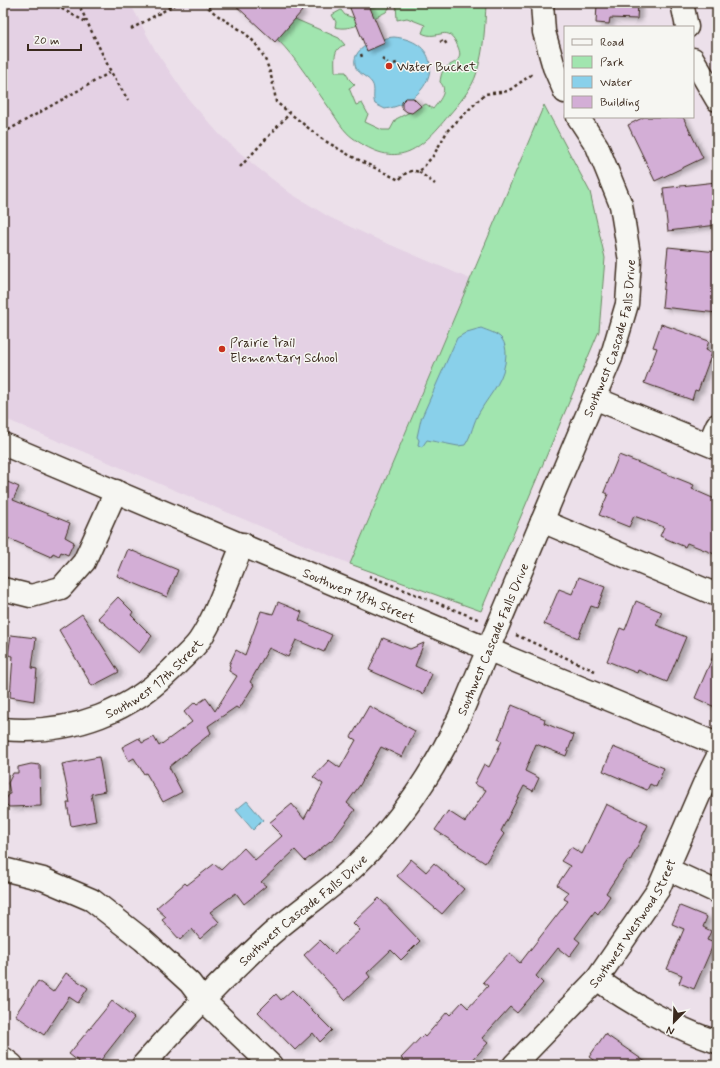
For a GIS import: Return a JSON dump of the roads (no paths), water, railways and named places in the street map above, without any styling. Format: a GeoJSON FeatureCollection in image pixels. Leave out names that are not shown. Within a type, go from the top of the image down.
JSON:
{"type":"FeatureCollection","features":[{"type":"Feature","properties":{"kind":"street"},"geometry":{"type":"LineString","coordinates":[[542,3],[544,32],[556,71],[564,90]]}},
{"type":"Feature","properties":{"kind":"street"},"geometry":{"type":"LineString","coordinates":[[682,3],[687,26]]}},
{"type":"Feature","properties":{"kind":"street"},"geometry":{"type":"LineString","coordinates":[[694,61],[717,100]]}},
{"type":"Feature","properties":{"kind":"street","name":"Southwest Cascade Falls Drive"},"geometry":{"type":"LineString","coordinates":[[143,1065],[202,999],[271,934],[322,895],[356,865],[398,818],[430,773],[447,745],[611,358],[627,304],[630,261],[621,205],[597,146],[579,118]]}},
{"type":"Feature","properties":{"kind":"street"},"geometry":{"type":"LineString","coordinates":[[594,398],[714,439]]}},
{"type":"Feature","properties":{"kind":"street","name":"Southwest 18th Street"},"geometry":{"type":"LineString","coordinates":[[3,444],[243,544],[487,649],[717,744]]}},
{"type":"Feature","properties":{"kind":"street"},"geometry":{"type":"LineString","coordinates":[[3,589],[31,596],[61,588],[84,562],[116,491]]}},
{"type":"Feature","properties":{"kind":"street"},"geometry":{"type":"LineString","coordinates":[[542,521],[717,595]]}},
{"type":"Feature","properties":{"kind":"street","name":"Southwest 17th Street"},"geometry":{"type":"LineString","coordinates":[[3,729],[26,731],[94,720],[132,702],[162,680],[199,641],[224,592],[243,544]]}},
{"type":"Feature","properties":{"kind":"street","name":"Southwest Westwood Street"},"geometry":{"type":"LineString","coordinates":[[514,1065],[596,980],[658,890],[717,758]]}},
{"type":"Feature","properties":{"kind":"street"},"geometry":{"type":"LineString","coordinates":[[3,869],[43,879],[92,900],[143,940],[190,983],[202,999],[271,1065]]}},
{"type":"Feature","properties":{"kind":"street"},"geometry":{"type":"LineString","coordinates":[[667,869],[717,892]]}},
{"type":"Feature","properties":{"kind":"street"},"geometry":{"type":"LineString","coordinates":[[596,980],[622,998],[701,1037],[717,1042]]}},
{"type":"Feature","properties":{"kind":"street"},"geometry":{"type":"LineString","coordinates":[[3,1058],[12,1065]]}},
{"type":"Feature","properties":{"kind":"water"},"geometry":{"type":"Polygon","coordinates":[[[394,37],[412,41],[423,49],[429,60],[430,72],[425,84],[416,95],[403,104],[385,109],[375,104],[373,85],[356,68],[355,61],[356,55],[366,45],[381,39],[394,37]]]}},
{"type":"Feature","properties":{"kind":"water"},"geometry":{"type":"Polygon","coordinates":[[[481,328],[502,339],[505,344],[506,351],[505,363],[497,385],[478,415],[465,445],[458,446],[427,440],[422,447],[418,445],[419,440],[417,437],[421,419],[457,338],[467,332],[481,328]]]}},
{"type":"Feature","properties":{"kind":"water"},"geometry":{"type":"Polygon","coordinates":[[[247,801],[263,820],[253,830],[236,810],[247,801]]]}},
{"type":"Feature","properties":{"kind":"place","name":"Water Bucket"},"geometry":{"type":"Point","coordinates":[389,66]}},
{"type":"Feature","properties":{"kind":"place","name":"Prairie Trail Elementary School"},"geometry":{"type":"Point","coordinates":[222,349]}}]}
